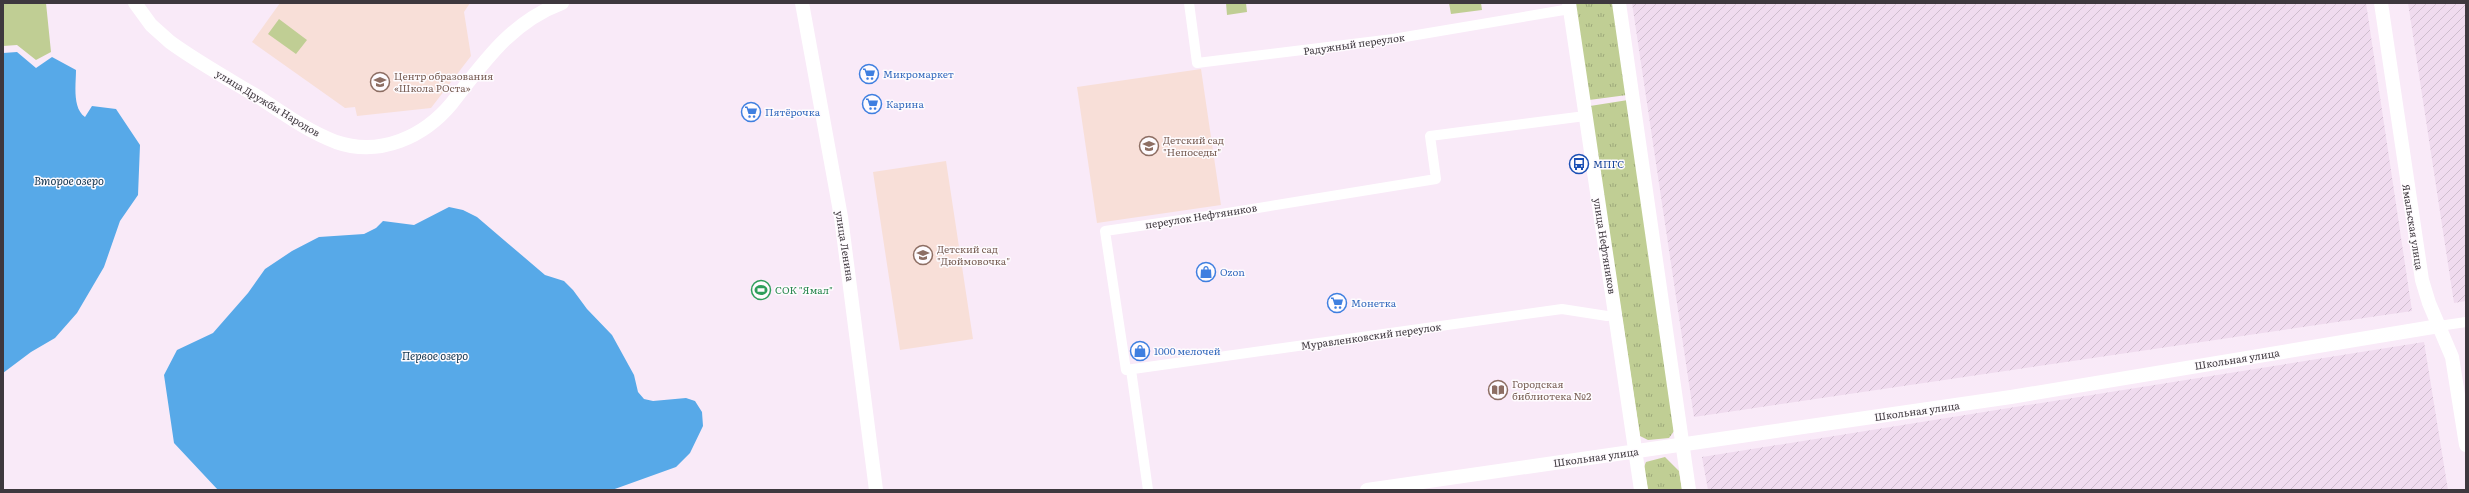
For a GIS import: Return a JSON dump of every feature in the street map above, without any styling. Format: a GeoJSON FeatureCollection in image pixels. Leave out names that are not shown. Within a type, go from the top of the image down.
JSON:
{"type":"FeatureCollection","features":[{"type":"Feature","properties":{"kind":"street","name":"улица Дружбы Народов"},"geometry":{"type":"LineString","coordinates":[[134,3],[150,25],[170,42],[309,129],[337,142],[372,147],[406,139],[427,127],[444,112],[503,40],[537,14],[562,3]]}},
{"type":"Feature","properties":{"kind":"street","name":"улица Ленина"},"geometry":{"type":"LineString","coordinates":[[802,3],[842,225],[876,490]]}},
{"type":"Feature","properties":{"kind":"street","name":"Радужный переулок"},"geometry":{"type":"LineString","coordinates":[[1189,3],[1197,63],[1385,40],[1569,6]]}},
{"type":"Feature","properties":{"kind":"street"},"geometry":{"type":"LineString","coordinates":[[1619,3],[1689,490]]}},
{"type":"Feature","properties":{"kind":"street","name":"Ямальская улица"},"geometry":{"type":"LineString","coordinates":[[2381,3],[2422,280],[2454,367],[2466,445]]}},
{"type":"Feature","properties":{"kind":"street","name":"улица Нефтяников"},"geometry":{"type":"LineString","coordinates":[[1569,6],[1642,490]]}},
{"type":"Feature","properties":{"kind":"street","name":"переулок Нефтяников"},"geometry":{"type":"LineString","coordinates":[[1148,490],[1105,231],[1436,179],[1430,136],[1585,116]]}},
{"type":"Feature","properties":{"kind":"street","name":"Муравленковский переулок"},"geometry":{"type":"LineString","coordinates":[[1129,370],[1562,309],[1607,316],[1616,315]]}},
{"type":"Feature","properties":{"kind":"street","name":"Школьная улица"},"geometry":{"type":"LineString","coordinates":[[1367,490],[2011,397],[2466,322]]}},
{"type":"Feature","properties":{"kind":"shaded area","name":"Центр образования «Школа РОста»"},"geometry":{"type":"Polygon","coordinates":[[[280,3],[470,3],[464,12],[471,56],[431,108],[357,116],[355,107],[345,108],[252,42],[280,3]]]}},
{"type":"Feature","properties":{"kind":"shaded area"},"geometry":{"type":"Polygon","coordinates":[[[1632,3],[2366,3],[2412,311],[1694,417],[1632,3]]]}},
{"type":"Feature","properties":{"kind":"shaded area"},"geometry":{"type":"Polygon","coordinates":[[[2408,3],[2466,3],[2466,301],[2454,303],[2408,3]]]}},
{"type":"Feature","properties":{"kind":"shaded area","name":"Детский сад \"Непоседы\""},"geometry":{"type":"Polygon","coordinates":[[[1201,69],[1221,205],[1097,223],[1077,87],[1201,69]]]}},
{"type":"Feature","properties":{"kind":"shaded area","name":"Детский сад \"Дюймовочка\""},"geometry":{"type":"Polygon","coordinates":[[[946,161],[973,339],[900,350],[873,172],[946,161]]]}},
{"type":"Feature","properties":{"kind":"shaded area"},"geometry":{"type":"Polygon","coordinates":[[[2424,342],[2448,490],[1708,490],[1702,457],[2424,342]]]}},
{"type":"Feature","properties":{"kind":"green space"},"geometry":{"type":"Polygon","coordinates":[[[3,3],[46,3],[51,52],[36,60],[17,45],[3,46],[3,3]]]}},
{"type":"Feature","properties":{"kind":"green space"},"geometry":{"type":"Polygon","coordinates":[[[1226,3],[1246,3],[1247,12],[1227,15],[1226,3]]]}},
{"type":"Feature","properties":{"kind":"green space"},"geometry":{"type":"Polygon","coordinates":[[[1449,3],[1481,3],[1482,10],[1451,14],[1449,3]]]}},
{"type":"Feature","properties":{"kind":"green space"},"geometry":{"type":"Polygon","coordinates":[[[1575,3],[1614,3],[1627,95],[1589,100],[1575,3]]]}},
{"type":"Feature","properties":{"kind":"green space"},"geometry":{"type":"Polygon","coordinates":[[[279,19],[307,40],[296,54],[268,34],[279,19]]]}},
{"type":"Feature","properties":{"kind":"green space"},"geometry":{"type":"Polygon","coordinates":[[[1628,100],[1674,431],[1669,438],[1648,440],[1640,436],[1590,106],[1628,100]]]}},
{"type":"Feature","properties":{"kind":"green space"},"geometry":{"type":"Polygon","coordinates":[[[1665,457],[1679,471],[1682,490],[1648,490],[1644,467],[1646,462],[1665,457]]]}},
{"type":"Feature","properties":{"kind":"water","name":"Второе озеро"},"geometry":{"type":"Polygon","coordinates":[[[17,52],[36,68],[52,57],[76,70],[76,102],[81,113],[85,117],[92,106],[116,109],[140,145],[138,195],[120,221],[104,267],[77,313],[55,338],[31,352],[3,373],[3,53],[17,52]]]}},
{"type":"Feature","properties":{"kind":"water","name":"Первое озеро"},"geometry":{"type":"Polygon","coordinates":[[[449,207],[463,210],[477,217],[545,275],[564,281],[573,290],[587,309],[612,335],[634,375],[638,392],[644,399],[653,401],[686,398],[695,401],[702,412],[703,426],[690,453],[676,467],[612,490],[218,490],[174,443],[164,375],[177,350],[213,333],[248,293],[265,269],[292,251],[319,237],[364,234],[376,228],[383,221],[414,225],[449,207]]]}},
{"type":"Feature","properties":{"kind":"place","name":"Микромаркет"},"geometry":{"type":"Point","coordinates":[869,74]}},
{"type":"Feature","properties":{"kind":"place","name":"Центр образования «Школа РОста»"},"geometry":{"type":"Point","coordinates":[380,82]}},
{"type":"Feature","properties":{"kind":"place","name":"Карина"},"geometry":{"type":"Point","coordinates":[872,104]}},
{"type":"Feature","properties":{"kind":"place","name":"Пятёрочка"},"geometry":{"type":"Point","coordinates":[751,112]}},
{"type":"Feature","properties":{"kind":"place","name":"Детский сад \"Непоседы\""},"geometry":{"type":"Point","coordinates":[1149,146]}},
{"type":"Feature","properties":{"kind":"place","name":"МПГС"},"geometry":{"type":"Point","coordinates":[1579,164]}},
{"type":"Feature","properties":{"kind":"place","name":"Детский сад \"Дюймовочка\""},"geometry":{"type":"Point","coordinates":[923,255]}},
{"type":"Feature","properties":{"kind":"place","name":"Ozon"},"geometry":{"type":"Point","coordinates":[1206,272]}},
{"type":"Feature","properties":{"kind":"place","name":"СОК \"Ямал\""},"geometry":{"type":"Point","coordinates":[761,290]}},
{"type":"Feature","properties":{"kind":"place","name":"Монетка"},"geometry":{"type":"Point","coordinates":[1337,303]}},
{"type":"Feature","properties":{"kind":"place","name":"1000 мелочей"},"geometry":{"type":"Point","coordinates":[1140,351]}},
{"type":"Feature","properties":{"kind":"place","name":"Городская библиотека №2"},"geometry":{"type":"Point","coordinates":[1498,390]}}]}
